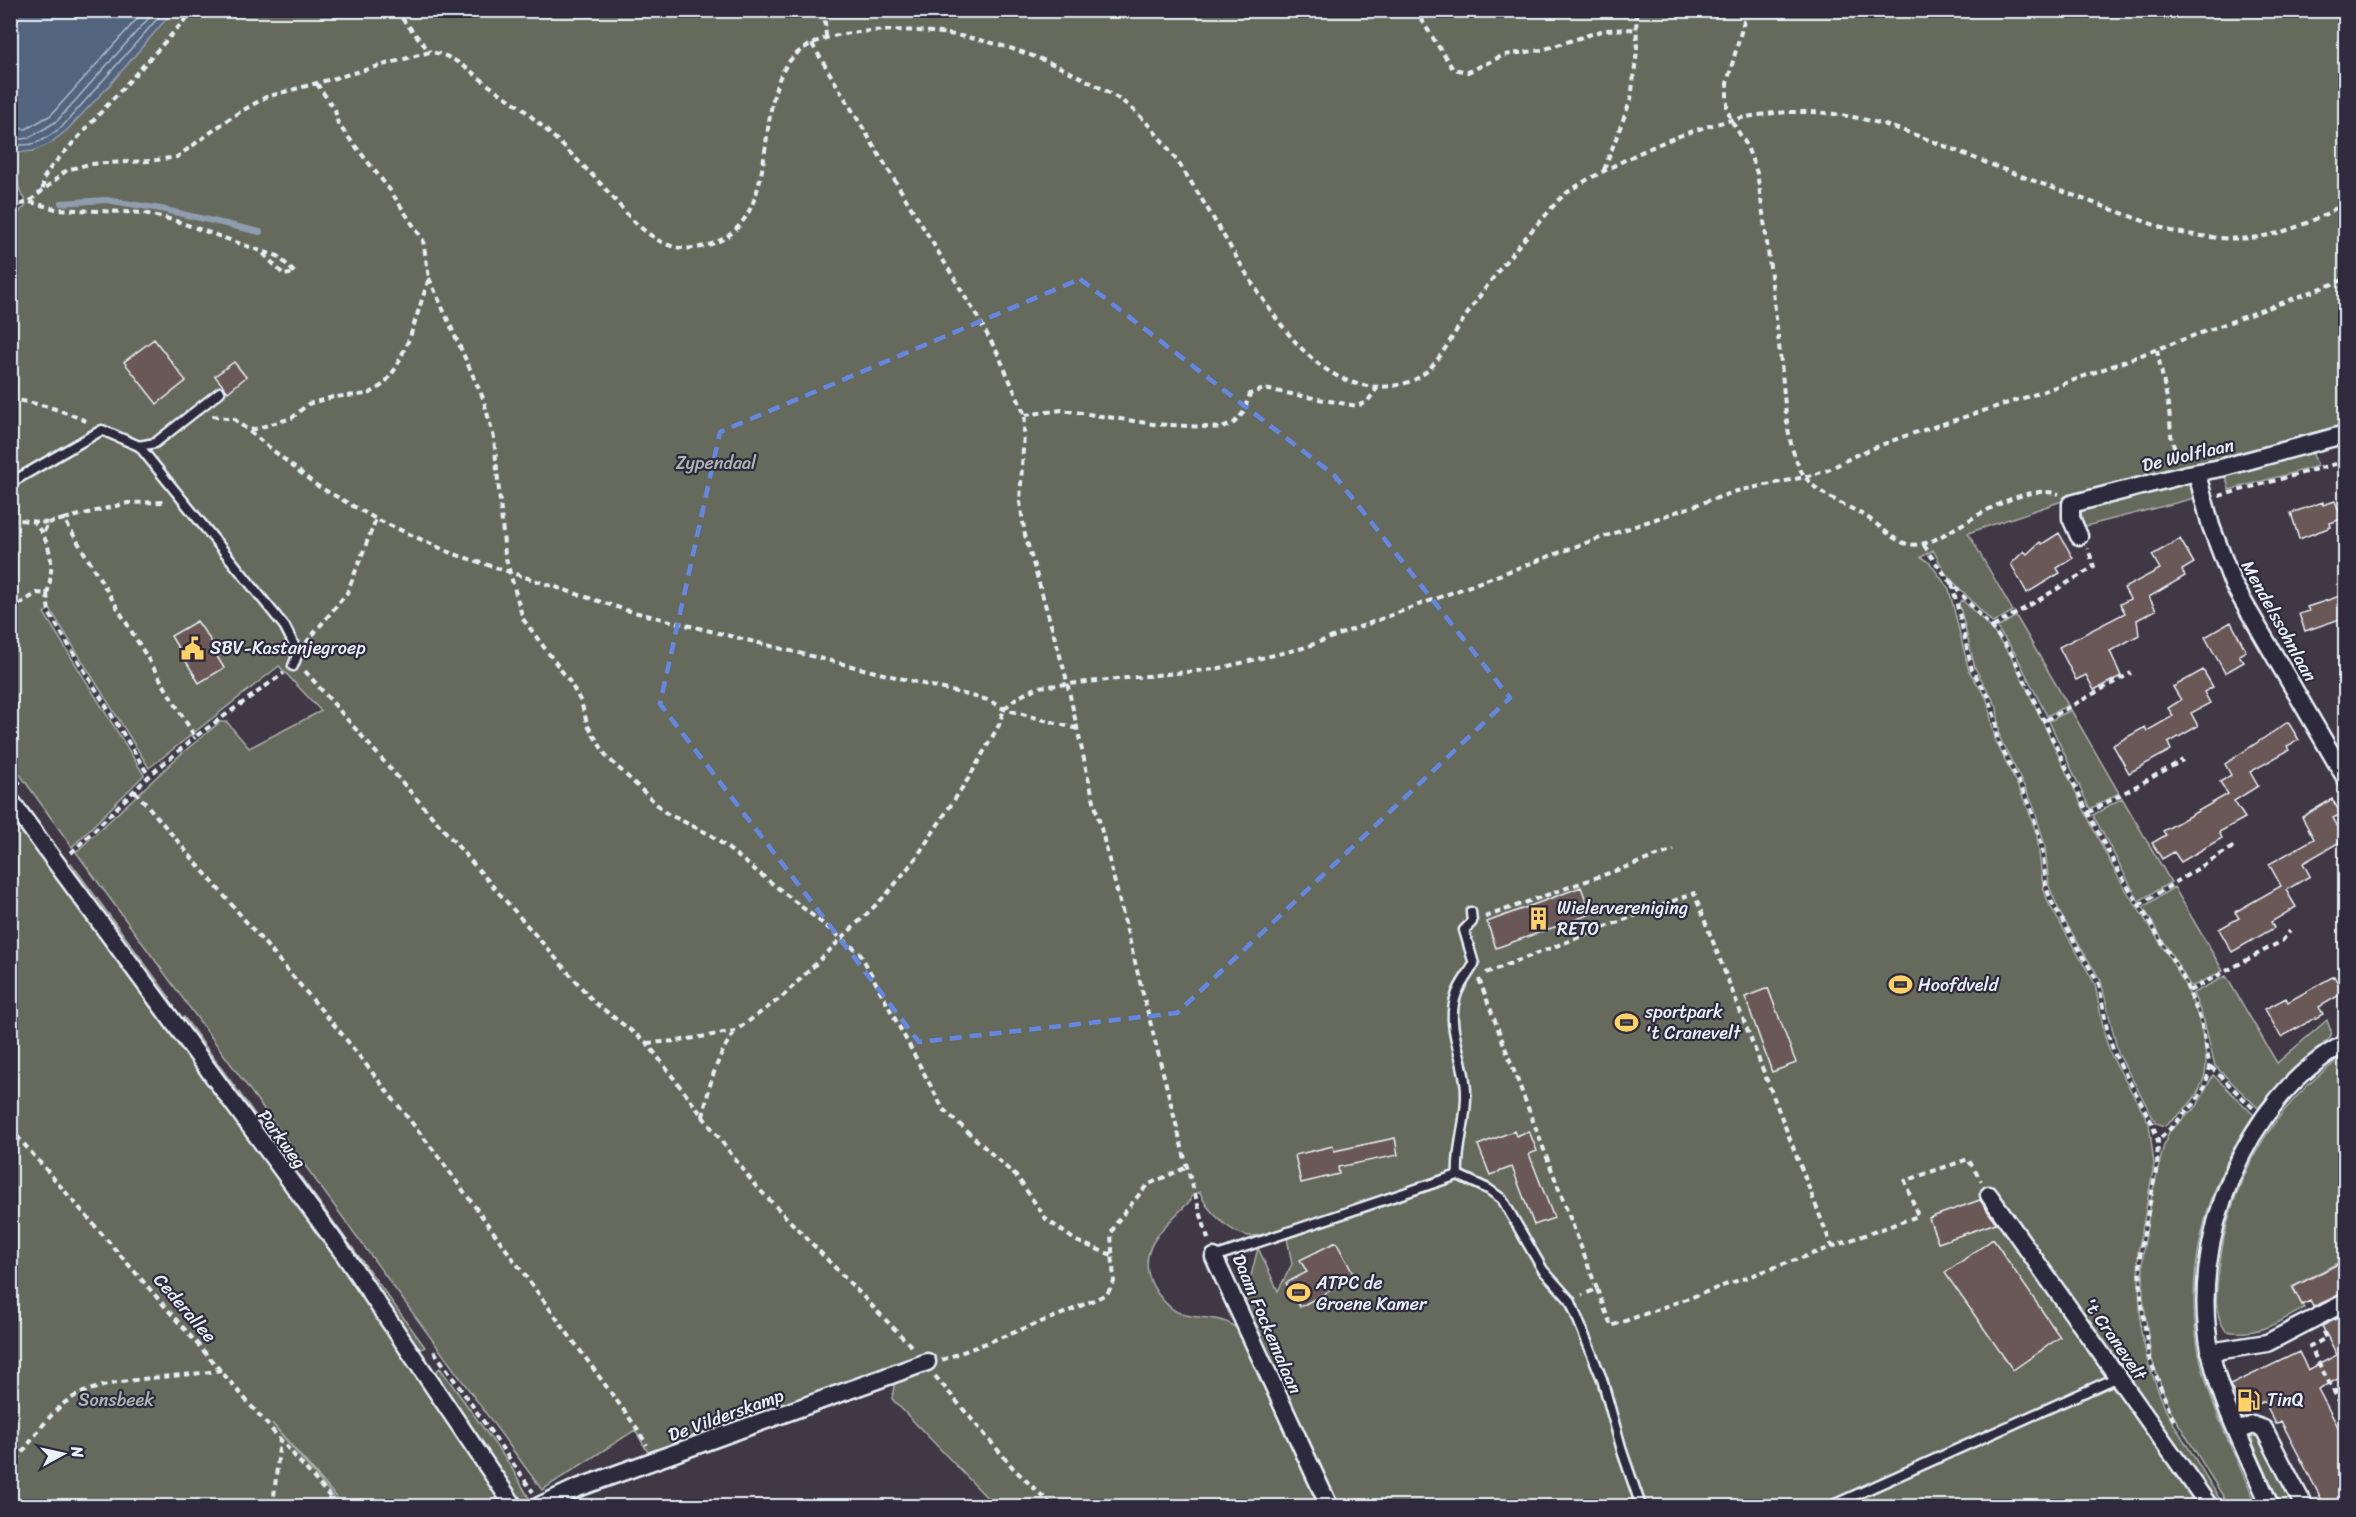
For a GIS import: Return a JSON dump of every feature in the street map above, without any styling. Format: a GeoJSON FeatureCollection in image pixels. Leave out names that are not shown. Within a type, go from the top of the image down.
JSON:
{"type":"FeatureCollection","features":[{"type":"Feature","properties":{"kind":"street","name":"De Wolflaan"},"geometry":{"type":"LineString","coordinates":[[2071,504],[2346,434]]}},
{"type":"Feature","properties":{"kind":"street","name":"Mendelssohnlaan"},"geometry":{"type":"LineString","coordinates":[[2192,474],[2204,500],[2233,584],[2346,779]]}},
{"type":"Feature","properties":{"kind":"street"},"geometry":{"type":"LineString","coordinates":[[2071,504],[2071,518],[2079,536]]}},
{"type":"Feature","properties":{"kind":"street","name":"Parkweg"},"geometry":{"type":"LineString","coordinates":[[10,801],[350,1263],[514,1506]]}},
{"type":"Feature","properties":{"kind":"street"},"geometry":{"type":"LineString","coordinates":[[2270,1506],[2219,1387],[2210,1352],[2205,1291],[2212,1238],[2232,1173],[2265,1118],[2284,1094],[2314,1065],[2346,1043]]}},
{"type":"Feature","properties":{"kind":"street","name":"'t Cranevelt"},"geometry":{"type":"LineString","coordinates":[[1989,1195],[2209,1506]]}},
{"type":"Feature","properties":{"kind":"street","name":"Daam Fockemalaan"},"geometry":{"type":"LineString","coordinates":[[1214,1257],[1329,1506]]}},
{"type":"Feature","properties":{"kind":"street"},"geometry":{"type":"LineString","coordinates":[[2210,1352],[2267,1343],[2346,1302]]}},
{"type":"Feature","properties":{"kind":"street","name":"De Vilderskamp"},"geometry":{"type":"LineString","coordinates":[[539,1506],[575,1489],[927,1362]]}},
{"type":"Feature","properties":{"kind":"street"},"geometry":{"type":"LineString","coordinates":[[2238,1431],[2253,1425],[2264,1429],[2304,1506]]}},
{"type":"Feature","properties":{"kind":"lane"},"geometry":{"type":"LineString","coordinates":[[139,446],[155,443],[220,392]]}},
{"type":"Feature","properties":{"kind":"lane"},"geometry":{"type":"LineString","coordinates":[[10,483],[102,429],[139,446],[285,627],[298,653],[293,666]]}},
{"type":"Feature","properties":{"kind":"lane"},"geometry":{"type":"LineString","coordinates":[[1471,912],[1472,922],[1464,930],[1474,964],[1456,994],[1453,1011],[1466,1091],[1466,1119],[1456,1158],[1458,1175],[1488,1189],[1502,1199],[1543,1270],[1570,1300],[1602,1379],[1623,1454],[1641,1506]]}},
{"type":"Feature","properties":{"kind":"lane","name":"Daam Fockemalaan"},"geometry":{"type":"LineString","coordinates":[[1214,1257],[1458,1175]]}},
{"type":"Feature","properties":{"kind":"lane"},"geometry":{"type":"LineString","coordinates":[[1830,1506],[2118,1377]]}},
{"type":"Feature","properties":{"kind":"path"},"geometry":{"type":"LineString","coordinates":[[43,189],[43,179],[51,167],[194,10]]}},
{"type":"Feature","properties":{"kind":"path"},"geometry":{"type":"LineString","coordinates":[[395,10],[430,52]]}},
{"type":"Feature","properties":{"kind":"path"},"geometry":{"type":"LineString","coordinates":[[824,10],[826,36]]}},
{"type":"Feature","properties":{"kind":"path"},"geometry":{"type":"LineString","coordinates":[[1415,10],[1454,69],[1468,72],[1504,55],[1542,50],[1604,30],[1638,28]]}},
{"type":"Feature","properties":{"kind":"path"},"geometry":{"type":"LineString","coordinates":[[1604,171],[1631,99],[1638,28],[1636,10]]}},
{"type":"Feature","properties":{"kind":"path"},"geometry":{"type":"LineString","coordinates":[[1747,10],[1727,83],[1727,108],[1731,120],[1746,144],[1757,173],[1786,411],[1796,458],[1805,477],[1819,490],[1868,518],[1903,545],[1924,545],[2014,497],[2046,490],[2061,494],[2071,504]]}},
{"type":"Feature","properties":{"kind":"path"},"geometry":{"type":"LineString","coordinates":[[10,207],[29,202],[67,170],[89,164],[167,160],[177,157],[266,97],[315,81],[430,52],[450,57],[522,108],[603,186],[643,230],[668,245],[694,248],[712,243],[728,233],[743,219],[757,194],[765,164],[775,96],[782,73],[794,56],[826,36],[916,29],[976,39],[1060,67],[1118,98],[1141,114],[1166,144],[1283,326],[1310,355],[1337,377],[1360,386],[1378,387],[1406,383],[1427,372],[1484,289],[1522,240],[1565,193],[1682,133],[1731,120],[1806,112],[1871,120],[2171,231],[2207,237],[2242,240],[2277,235],[2328,213],[2346,200]]}},
{"type":"Feature","properties":{"kind":"path"},"geometry":{"type":"LineString","coordinates":[[812,44],[977,316],[998,354],[1025,415],[1020,502],[1025,536],[1067,685],[1188,1167],[1214,1257]]}},
{"type":"Feature","properties":{"kind":"path"},"geometry":{"type":"LineString","coordinates":[[315,81],[335,110],[338,124],[390,190],[423,240],[429,278],[483,398],[494,438],[502,531],[510,573],[523,619],[570,682],[581,702],[588,726],[607,757],[666,813],[711,835],[860,953],[875,977],[900,1034],[943,1109],[1018,1178],[1046,1219],[1076,1241],[1113,1255]]}},
{"type":"Feature","properties":{"kind":"path"},"geometry":{"type":"LineString","coordinates":[[10,173],[17,206],[10,227]]}},
{"type":"Feature","properties":{"kind":"path"},"geometry":{"type":"LineString","coordinates":[[29,202],[56,209],[144,213],[219,235],[261,252],[278,256],[295,273],[284,274],[261,252]]}},
{"type":"Feature","properties":{"kind":"path"},"geometry":{"type":"LineString","coordinates":[[251,430],[292,418],[308,404],[333,397],[369,394],[384,384],[396,368],[410,337],[429,278]]}},
{"type":"Feature","properties":{"kind":"path"},"geometry":{"type":"LineString","coordinates":[[703,1117],[707,1086],[723,1049],[735,1031],[782,997],[887,894],[916,858],[970,776],[1002,719],[1004,709],[1015,699],[1038,687],[1216,669],[1303,648],[1577,546],[1726,495],[1805,477],[1902,437],[2039,393],[2346,279]]}},
{"type":"Feature","properties":{"kind":"path"},"geometry":{"type":"LineString","coordinates":[[2157,350],[2169,414],[2169,434],[2173,447],[2192,474]]}},
{"type":"Feature","properties":{"kind":"path"},"geometry":{"type":"LineString","coordinates":[[1025,415],[1062,410],[1153,424],[1222,428],[1234,423],[1243,413],[1250,394],[1264,388],[1357,406],[1367,402],[1378,387]]}},
{"type":"Feature","properties":{"kind":"path"},"geometry":{"type":"LineString","coordinates":[[10,399],[34,402],[70,413],[102,429]]}},
{"type":"Feature","properties":{"kind":"path"},"geometry":{"type":"LineString","coordinates":[[187,418],[223,416],[234,419],[251,430],[316,484],[376,519],[451,553],[626,610],[988,700],[1004,709],[1077,729]]}},
{"type":"Feature","properties":{"kind":"path"},"geometry":{"type":"LineString","coordinates":[[2204,500],[2346,461]]}},
{"type":"Feature","properties":{"kind":"path"},"geometry":{"type":"LineString","coordinates":[[10,519],[48,523],[128,503],[182,501]]}},
{"type":"Feature","properties":{"kind":"path"},"geometry":{"type":"LineString","coordinates":[[64,519],[195,737]]}},
{"type":"Feature","properties":{"kind":"path"},"geometry":{"type":"LineString","coordinates":[[298,653],[347,593],[376,519]]}},
{"type":"Feature","properties":{"kind":"path"},"geometry":{"type":"LineString","coordinates":[[34,522],[44,534],[52,558],[47,594],[49,613],[149,776]]}},
{"type":"Feature","properties":{"kind":"path"},"geometry":{"type":"LineString","coordinates":[[44,534],[48,523]]}},
{"type":"Feature","properties":{"kind":"path"},"geometry":{"type":"LineString","coordinates":[[1993,627],[2094,567],[2085,540],[2079,536]]}},
{"type":"Feature","properties":{"kind":"path"},"geometry":{"type":"LineString","coordinates":[[1924,545],[1952,583],[1993,627],[2013,654],[2088,813],[2189,991],[2201,1021],[2210,1067],[2205,1087],[2194,1104],[2157,1141]]}},
{"type":"Feature","properties":{"kind":"path"},"geometry":{"type":"LineString","coordinates":[[1952,583],[1972,670],[1989,697],[1996,722],[1997,739],[2030,805],[2042,846],[2046,886],[2051,901],[2098,984],[2108,1035],[2115,1055],[2152,1123],[2157,1141],[2157,1166],[2140,1254],[2141,1298],[2149,1357],[2168,1411],[2177,1427]]}},
{"type":"Feature","properties":{"kind":"path"},"geometry":{"type":"LineString","coordinates":[[10,610],[37,593],[47,594]]}},
{"type":"Feature","properties":{"kind":"path"},"geometry":{"type":"LineString","coordinates":[[57,866],[149,776],[195,737],[293,666],[303,667],[317,687],[594,1002],[647,1043],[754,1184],[927,1362],[938,1380],[1014,1469],[1053,1506]]}},
{"type":"Feature","properties":{"kind":"path"},"geometry":{"type":"LineString","coordinates":[[2046,720],[2131,673]]}},
{"type":"Feature","properties":{"kind":"path"},"geometry":{"type":"LineString","coordinates":[[2088,813],[2183,760]]}},
{"type":"Feature","properties":{"kind":"path"},"geometry":{"type":"LineString","coordinates":[[135,791],[341,1033],[435,1152],[636,1427]]}},
{"type":"Feature","properties":{"kind":"path"},"geometry":{"type":"LineString","coordinates":[[2139,905],[2236,845]]}},
{"type":"Feature","properties":{"kind":"path"},"geometry":{"type":"LineString","coordinates":[[1472,922],[1674,850]]}},
{"type":"Feature","properties":{"kind":"path"},"geometry":{"type":"LineString","coordinates":[[1832,1247],[1694,893],[1476,976],[1482,981],[1611,1326],[1832,1247],[1918,1216],[1905,1181],[1968,1159],[1989,1195]]}},
{"type":"Feature","properties":{"kind":"path"},"geometry":{"type":"LineString","coordinates":[[2189,991],[2282,941],[2290,931]]}},
{"type":"Feature","properties":{"kind":"path"},"geometry":{"type":"LineString","coordinates":[[647,1043],[677,1041],[735,1031]]}},
{"type":"Feature","properties":{"kind":"path"},"geometry":{"type":"LineString","coordinates":[[2210,1067],[2265,1118]]}},
{"type":"Feature","properties":{"kind":"path","name":"Cederallee"},"geometry":{"type":"LineString","coordinates":[[10,1128],[338,1506]]}},
{"type":"Feature","properties":{"kind":"path"},"geometry":{"type":"LineString","coordinates":[[927,1362],[938,1361],[1107,1294],[1114,1282],[1111,1234],[1129,1205],[1147,1185],[1188,1167]]}},
{"type":"Feature","properties":{"kind":"path"},"geometry":{"type":"LineString","coordinates":[[1589,1292],[1598,1289]]}},
{"type":"Feature","properties":{"kind":"path"},"geometry":{"type":"LineString","coordinates":[[2315,1318],[2326,1338],[2310,1347],[2346,1414]]}},
{"type":"Feature","properties":{"kind":"path"},"geometry":{"type":"LineString","coordinates":[[11,1467],[52,1415],[72,1398],[119,1382],[221,1371]]}},
{"type":"Feature","properties":{"kind":"path"},"geometry":{"type":"LineString","coordinates":[[2334,1392],[2346,1386]]}},
{"type":"Feature","properties":{"kind":"path"},"geometry":{"type":"LineString","coordinates":[[273,1506],[280,1438]]}},
{"type":"Feature","properties":{"kind":"highlighted area"},"geometry":{"type":"Polygon","coordinates":[[[1080,279],[1334,475],[1510,698],[1177,1013],[919,1042],[660,704],[720,432],[1080,279]]]}},
{"type":"Feature","properties":{"kind":"green space","name":"Zypendaal"},"geometry":{"type":"Polygon","coordinates":[[[11,11],[2345,11],[2345,424],[2077,496],[1968,533],[2013,611],[1993,623],[1946,574],[1933,550],[1921,557],[1930,563],[1949,589],[1969,671],[1987,699],[1995,739],[2027,806],[2037,835],[2043,886],[2048,902],[2095,984],[2105,1037],[2111,1055],[2149,1123],[2154,1165],[2138,1253],[2141,1332],[2148,1363],[2166,1411],[2224,1506],[1336,1506],[1249,1315],[1245,1300],[1258,1248],[1278,1291],[1292,1264],[1285,1227],[1257,1236],[1237,1232],[1214,1214],[1200,1192],[1191,1197],[1191,1200],[1154,1241],[1147,1265],[1150,1279],[1160,1297],[1175,1311],[1189,1316],[1226,1322],[1238,1330],[1322,1506],[995,1506],[892,1399],[895,1379],[906,1375],[895,1363],[892,1371],[649,1454],[635,1430],[542,1490],[76,852],[181,754],[220,722],[227,722],[249,748],[321,711],[279,666],[149,768],[50,609],[44,613],[144,775],[72,847],[11,762],[10,235],[21,210],[25,207],[25,198],[22,197],[11,161],[11,11]]]}},
{"type":"Feature","properties":{"kind":"green space"},"geometry":{"type":"Polygon","coordinates":[[[2312,452],[2318,466],[2229,490],[2226,476],[2312,452]]]}},
{"type":"Feature","properties":{"kind":"green space"},"geometry":{"type":"Polygon","coordinates":[[[2182,481],[2192,489],[2195,498],[2086,526],[2083,524],[2081,510],[2182,481]]]}},
{"type":"Feature","properties":{"kind":"green space"},"geometry":{"type":"Polygon","coordinates":[[[1962,600],[1989,626],[2011,656],[2116,873],[2173,964],[2197,1012],[2203,1038],[2205,1074],[2193,1100],[2165,1126],[2156,1123],[2118,1053],[2101,981],[2061,915],[2049,886],[2045,846],[2033,804],[2000,738],[1997,707],[1975,668],[1959,603],[1962,600]]]}},
{"type":"Feature","properties":{"kind":"green space"},"geometry":{"type":"Polygon","coordinates":[[[2016,616],[2068,705],[2047,716],[2015,653],[1997,628],[2016,616]]]}},
{"type":"Feature","properties":{"kind":"green space"},"geometry":{"type":"Polygon","coordinates":[[[2071,710],[2119,793],[2090,809],[2049,721],[2071,710]]]}},
{"type":"Feature","properties":{"kind":"green space"},"geometry":{"type":"Polygon","coordinates":[[[2122,798],[2171,882],[2139,901],[2093,815],[2122,798]]]}},
{"type":"Feature","properties":{"kind":"green space","name":"Sonsbeek"},"geometry":{"type":"Polygon","coordinates":[[[10,812],[338,1260],[504,1506],[344,1506],[272,1423],[341,1506],[11,1506],[10,812]]]}},
{"type":"Feature","properties":{"kind":"green space"},"geometry":{"type":"Polygon","coordinates":[[[71,863],[170,998],[167,1001],[67,865],[71,863]]]}},
{"type":"Feature","properties":{"kind":"green space"},"geometry":{"type":"Polygon","coordinates":[[[2174,887],[2223,971],[2191,987],[2143,907],[2174,887]]]}},
{"type":"Feature","properties":{"kind":"green space"},"geometry":{"type":"Polygon","coordinates":[[[2226,976],[2277,1063],[2327,1020],[2331,1032],[2330,1038],[2285,1078],[2258,1108],[2215,1066],[2204,1021],[2193,993],[2226,976]]]}},
{"type":"Feature","properties":{"kind":"green space"},"geometry":{"type":"Polygon","coordinates":[[[184,1017],[425,1347],[420,1350],[181,1020],[184,1017]]]}},
{"type":"Feature","properties":{"kind":"green space"},"geometry":{"type":"Polygon","coordinates":[[[2344,1056],[2345,1259],[2292,1287],[2304,1308],[2257,1330],[2226,1331],[2217,1310],[2216,1294],[2224,1238],[2232,1207],[2244,1177],[2275,1122],[2318,1076],[2344,1056]]]}},
{"type":"Feature","properties":{"kind":"green space"},"geometry":{"type":"Polygon","coordinates":[[[2213,1075],[2254,1115],[2223,1171],[2202,1233],[2196,1265],[2194,1298],[2196,1330],[2201,1362],[2212,1399],[2257,1506],[2229,1506],[2170,1410],[2151,1357],[2143,1297],[2143,1253],[2152,1194],[2164,1145],[2169,1132],[2197,1106],[2213,1075]]]}},
{"type":"Feature","properties":{"kind":"green space"},"geometry":{"type":"Polygon","coordinates":[[[440,1368],[510,1465],[532,1503],[528,1505],[522,1503],[435,1372],[440,1368]]]}},
{"type":"Feature","properties":{"kind":"green space"},"geometry":{"type":"Polygon","coordinates":[[[2251,1431],[2259,1434],[2297,1506],[2281,1506],[2253,1443],[2251,1431]]]}},
{"type":"Feature","properties":{"kind":"water"},"geometry":{"type":"Polygon","coordinates":[[[11,10],[173,11],[107,88],[66,131],[49,144],[33,151],[15,153],[10,146],[11,10]]]}},
{"type":"Feature","properties":{"kind":"building"},"geometry":{"type":"Polygon","coordinates":[[[154,339],[186,381],[157,404],[124,362],[154,339]]]}},
{"type":"Feature","properties":{"kind":"building"},"geometry":{"type":"Polygon","coordinates":[[[234,362],[246,377],[228,392],[215,376],[234,362]]]}},
{"type":"Feature","properties":{"kind":"building"},"geometry":{"type":"Polygon","coordinates":[[[2335,501],[2342,519],[2330,523],[2331,527],[2299,539],[2291,513],[2323,502],[2323,505],[2335,501]]]}},
{"type":"Feature","properties":{"kind":"building"},"geometry":{"type":"Polygon","coordinates":[[[2059,533],[2073,558],[2057,568],[2060,573],[2027,593],[2011,564],[2024,551],[2027,554],[2040,542],[2042,544],[2059,533]]]}},
{"type":"Feature","properties":{"kind":"building"},"geometry":{"type":"Polygon","coordinates":[[[2180,539],[2194,563],[2182,570],[2185,576],[2149,597],[2156,610],[2137,620],[2139,635],[2110,651],[2121,676],[2094,690],[2086,675],[2076,680],[2059,647],[2125,613],[2120,604],[2130,599],[2124,588],[2160,569],[2152,555],[2180,539]]]}},
{"type":"Feature","properties":{"kind":"building"},"geometry":{"type":"Polygon","coordinates":[[[2346,594],[2346,617],[2305,631],[2299,614],[2309,611],[2307,607],[2346,594]]]}},
{"type":"Feature","properties":{"kind":"building"},"geometry":{"type":"Polygon","coordinates":[[[197,621],[218,651],[215,653],[224,668],[199,683],[171,636],[197,621]]]}},
{"type":"Feature","properties":{"kind":"building"},"geometry":{"type":"Polygon","coordinates":[[[2231,622],[2246,651],[2239,655],[2244,662],[2225,673],[2205,637],[2231,622]]]}},
{"type":"Feature","properties":{"kind":"building"},"geometry":{"type":"Polygon","coordinates":[[[2203,670],[2213,687],[2204,692],[2210,703],[2191,713],[2198,726],[2168,743],[2171,750],[2129,773],[2113,745],[2145,727],[2147,731],[2173,716],[2168,708],[2181,700],[2173,687],[2203,670]]]}},
{"type":"Feature","properties":{"kind":"building"},"geometry":{"type":"Polygon","coordinates":[[[2288,722],[2299,740],[2287,746],[2289,750],[2250,772],[2258,786],[2234,801],[2245,818],[2219,832],[2222,838],[2181,862],[2174,852],[2162,859],[2152,843],[2166,835],[2163,831],[2228,794],[2220,782],[2231,775],[2225,764],[2288,722]]]}},
{"type":"Feature","properties":{"kind":"building"},"geometry":{"type":"Polygon","coordinates":[[[2332,799],[2341,814],[2333,818],[2345,839],[2303,863],[2310,876],[2286,890],[2296,907],[2271,922],[2274,928],[2232,952],[2219,929],[2239,918],[2235,912],[2281,886],[2269,864],[2314,839],[2302,817],[2332,799]]]}},
{"type":"Feature","properties":{"kind":"building","name":"Wielervereniging RETO"},"geometry":{"type":"Polygon","coordinates":[[[1581,887],[1591,914],[1496,948],[1487,922],[1581,887]]]}},
{"type":"Feature","properties":{"kind":"building"},"geometry":{"type":"Polygon","coordinates":[[[2334,976],[2343,993],[2319,1007],[2323,1014],[2281,1037],[2265,1009],[2286,998],[2288,1002],[2334,976]]]}},
{"type":"Feature","properties":{"kind":"building"},"geometry":{"type":"Polygon","coordinates":[[[1768,988],[1796,1063],[1772,1072],[1745,997],[1768,988]]]}},
{"type":"Feature","properties":{"kind":"building"},"geometry":{"type":"Polygon","coordinates":[[[1514,1131],[1516,1136],[1529,1131],[1537,1151],[1529,1154],[1554,1218],[1534,1225],[1512,1167],[1490,1175],[1478,1145],[1514,1131]]]}},
{"type":"Feature","properties":{"kind":"building"},"geometry":{"type":"Polygon","coordinates":[[[1395,1138],[1398,1155],[1338,1167],[1339,1174],[1301,1183],[1295,1155],[1333,1146],[1334,1151],[1395,1138]]]}},
{"type":"Feature","properties":{"kind":"building"},"geometry":{"type":"Polygon","coordinates":[[[1980,1200],[1996,1223],[1938,1243],[1929,1218],[1980,1200]]]}},
{"type":"Feature","properties":{"kind":"building"},"geometry":{"type":"Polygon","coordinates":[[[1993,1239],[2060,1337],[2013,1370],[1945,1273],[1993,1239]]]}},
{"type":"Feature","properties":{"kind":"building"},"geometry":{"type":"Polygon","coordinates":[[[1336,1242],[1355,1277],[1300,1307],[1286,1283],[1307,1272],[1300,1260],[1336,1242]]]}},
{"type":"Feature","properties":{"kind":"building"},"geometry":{"type":"Polygon","coordinates":[[[2346,1260],[2346,1292],[2313,1307],[2310,1301],[2302,1305],[2293,1287],[2346,1260]]]}},
{"type":"Feature","properties":{"kind":"building"},"geometry":{"type":"Polygon","coordinates":[[[2346,1314],[2346,1375],[2318,1389],[2346,1442],[2346,1506],[2325,1506],[2281,1421],[2276,1424],[2264,1401],[2243,1411],[2230,1385],[2299,1352],[2308,1370],[2337,1355],[2322,1326],[2346,1314]]]}},
{"type":"Feature","properties":{"kind":"waterway"},"geometry":{"type":"LineString","coordinates":[[61,203],[106,200],[161,209],[260,232]]}},
{"type":"Feature","properties":{"kind":"place","name":"SBV-Kastanjegroep"},"geometry":{"type":"Point","coordinates":[192,648]}},
{"type":"Feature","properties":{"kind":"place","name":"Wielervereniging RETO"},"geometry":{"type":"Point","coordinates":[1539,918]}},
{"type":"Feature","properties":{"kind":"place","name":"Hoofdveld"},"geometry":{"type":"Point","coordinates":[1900,985]}},
{"type":"Feature","properties":{"kind":"place","name":"sportpark 't Cranevelt"},"geometry":{"type":"Point","coordinates":[1627,1022]}},
{"type":"Feature","properties":{"kind":"place","name":"ATPC de Groene Kamer"},"geometry":{"type":"Point","coordinates":[1298,1293]}},
{"type":"Feature","properties":{"kind":"place","name":"TinQ"},"geometry":{"type":"Point","coordinates":[2249,1400]}}]}
